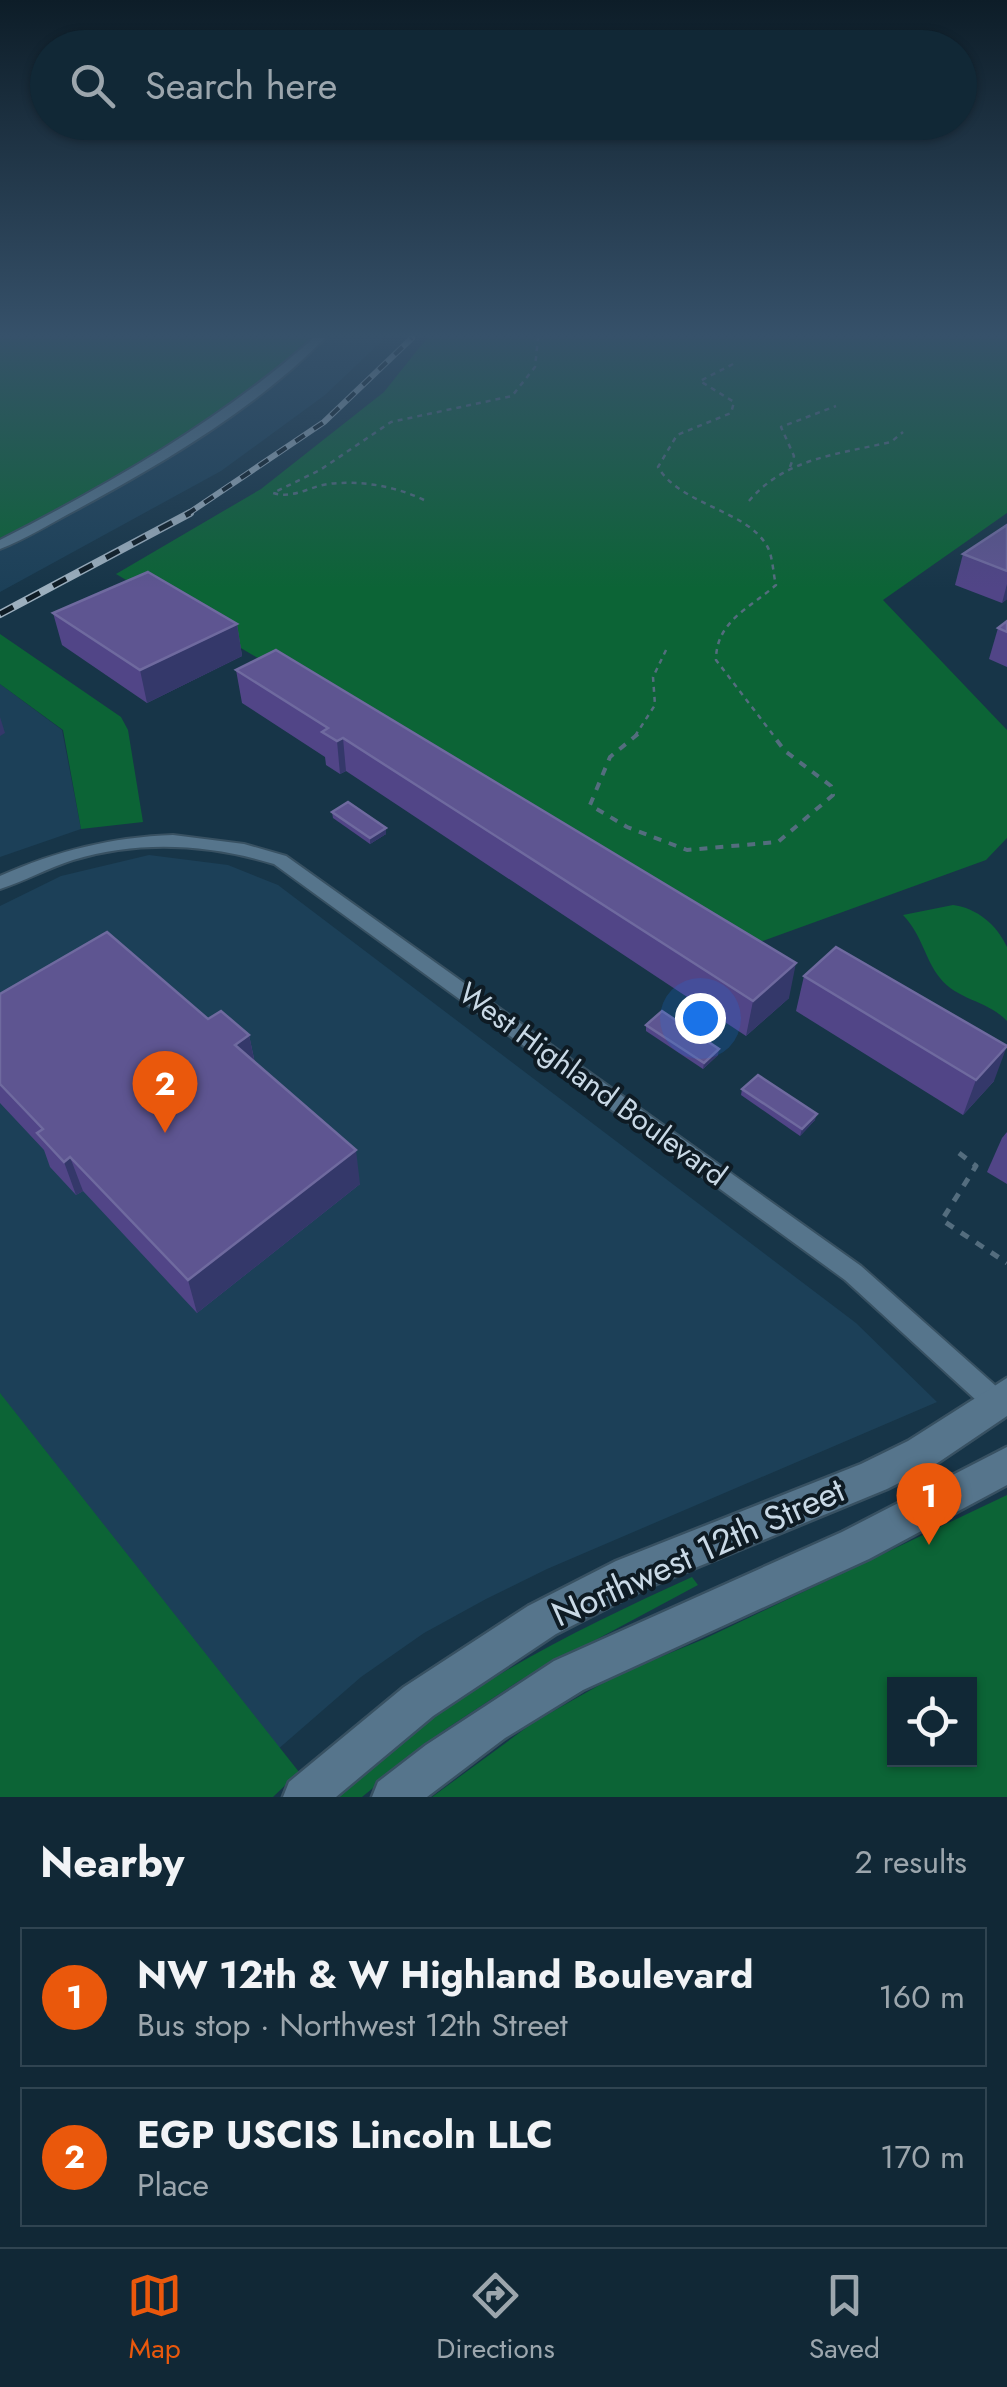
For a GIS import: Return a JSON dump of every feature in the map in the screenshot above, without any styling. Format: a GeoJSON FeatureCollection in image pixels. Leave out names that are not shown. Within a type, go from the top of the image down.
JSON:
{"type":"FeatureCollection","features":[{"type":"Feature","properties":{"kind":"main road","name":"Northwest 12th Street"},"geometry":{"type":"LineString","coordinates":[[304,1797],[417,1700],[543,1619],[632,1574],[880,1472],[1005,1408]]}},
{"type":"Feature","properties":{"kind":"main road","name":"Northwest 12th Street"},"geometry":{"type":"LineString","coordinates":[[394,1797],[455,1748],[593,1663],[854,1549],[1007,1465]]}},
{"type":"Feature","properties":{"kind":"street"},"geometry":{"type":"LineString","coordinates":[[0,545],[214,422]]}},
{"type":"Feature","properties":{"kind":"street","name":"West Highland Boulevard"},"geometry":{"type":"LineString","coordinates":[[0,883],[64,856],[153,838],[228,844],[302,871],[839,1262],[1005,1408]]}},
{"type":"Feature","properties":{"kind":"path"},"geometry":{"type":"LineString","coordinates":[[393,422],[320,470],[273,493],[286,497],[343,484],[405,491],[424,500]]}},
{"type":"Feature","properties":{"kind":"path"},"geometry":{"type":"LineString","coordinates":[[667,648],[653,677],[655,705],[638,734],[610,757],[590,805],[627,828],[687,850],[778,842],[797,830],[834,794],[830,786],[785,752],[716,660],[714,648],[717,637],[742,609],[776,585],[772,554],[749,529],[666,481],[658,467],[670,439],[703,422]]}},
{"type":"Feature","properties":{"kind":"path"},"geometry":{"type":"LineString","coordinates":[[790,466],[794,456],[781,427],[794,422]]}},
{"type":"Feature","properties":{"kind":"path"},"geometry":{"type":"LineString","coordinates":[[749,501],[759,485],[790,466],[891,442],[904,432]]}},
{"type":"Feature","properties":{"kind":"path"},"geometry":{"type":"LineString","coordinates":[[959,1153],[976,1166],[942,1220],[1007,1264]]}},
{"type":"Feature","properties":{"kind":"shaded area"},"geometry":{"type":"Polygon","coordinates":[[[0,422],[288,422],[221,471],[0,592],[0,422]]]}},
{"type":"Feature","properties":{"kind":"shaded area"},"geometry":{"type":"Polygon","coordinates":[[[0,684],[62,730],[81,829],[0,857],[0,684]]]}},
{"type":"Feature","properties":{"kind":"shaded area"},"geometry":{"type":"Polygon","coordinates":[[[149,855],[228,865],[278,885],[856,1323],[937,1402],[547,1569],[486,1599],[424,1633],[361,1677],[269,1757],[0,1797],[0,906],[61,876],[149,855]]]}},
{"type":"Feature","properties":{"kind":"green space"},"geometry":{"type":"Polygon","coordinates":[[[0,422],[204,422],[82,496],[0,538],[0,422]]]}},
{"type":"Feature","properties":{"kind":"green space"},"geometry":{"type":"Polygon","coordinates":[[[346,422],[1007,422],[1007,513],[883,600],[1007,730],[1007,838],[986,860],[746,947],[116,574],[261,489],[346,422]]]}},
{"type":"Feature","properties":{"kind":"green space"},"geometry":{"type":"Polygon","coordinates":[[[0,634],[121,717],[128,730],[143,822],[81,829],[63,730],[0,684],[0,634]]]}},
{"type":"Feature","properties":{"kind":"green space"},"geometry":{"type":"Polygon","coordinates":[[[953,905],[985,919],[1007,947],[1007,1021],[947,985],[903,915],[953,905]]]}},
{"type":"Feature","properties":{"kind":"green space"},"geometry":{"type":"Polygon","coordinates":[[[0,1393],[299,1772],[273,1797],[0,1797],[0,1393]]]}},
{"type":"Feature","properties":{"kind":"green space"},"geometry":{"type":"Polygon","coordinates":[[[1007,1495],[1007,1797],[432,1797],[534,1722],[619,1674],[704,1639],[1007,1495]]]}},
{"type":"Feature","properties":{"kind":"green space"},"geometry":{"type":"Polygon","coordinates":[[[692,1577],[698,1585],[519,1681],[443,1731],[362,1797],[336,1797],[375,1762],[460,1699],[550,1646],[692,1577]]]}},
{"type":"Feature","properties":{"kind":"building"},"geometry":{"type":"Polygon","coordinates":[[[1007,525],[1007,571],[963,554],[1007,525]]]}},
{"type":"Feature","properties":{"kind":"building"},"geometry":{"type":"Polygon","coordinates":[[[148,572],[237,624],[140,670],[53,613],[148,572]]]}},
{"type":"Feature","properties":{"kind":"building"},"geometry":{"type":"Polygon","coordinates":[[[276,650],[796,963],[753,1001],[343,738],[337,741],[322,732],[328,728],[236,670],[276,650]]]}},
{"type":"Feature","properties":{"kind":"building"},"geometry":{"type":"Polygon","coordinates":[[[348,802],[386,828],[370,838],[332,812],[348,802]]]}},
{"type":"Feature","properties":{"kind":"building"},"geometry":{"type":"Polygon","coordinates":[[[107,932],[208,1019],[221,1011],[249,1035],[235,1045],[356,1150],[188,1280],[70,1157],[64,1162],[37,1133],[43,1129],[0,1084],[0,994],[107,932]]]}},
{"type":"Feature","properties":{"kind":"building"},"geometry":{"type":"Polygon","coordinates":[[[836,947],[1007,1046],[976,1080],[804,976],[836,947]]]}},
{"type":"Feature","properties":{"kind":"building"},"geometry":{"type":"Polygon","coordinates":[[[662,1011],[719,1049],[704,1063],[646,1025],[662,1011]]]}},
{"type":"Feature","properties":{"kind":"building"},"geometry":{"type":"Polygon","coordinates":[[[758,1075],[817,1114],[802,1129],[742,1089],[758,1075]]]}},
{"type":"Feature","properties":{"kind":"railway"},"geometry":{"type":"LineString","coordinates":[[186,515],[324,422]]}},
{"type":"Feature","properties":{"kind":"railway"},"geometry":{"type":"LineString","coordinates":[[0,614],[190,513]]}},
{"type":"Feature","properties":{"kind":"place","name":"EGP USCIS Lincoln LLC"},"geometry":{"type":"Point","coordinates":[165,1133]}},
{"type":"Feature","properties":{"kind":"place","name":"NW 12th & W Highland Boulevard"},"geometry":{"type":"Point","coordinates":[929,1545]}}]}
